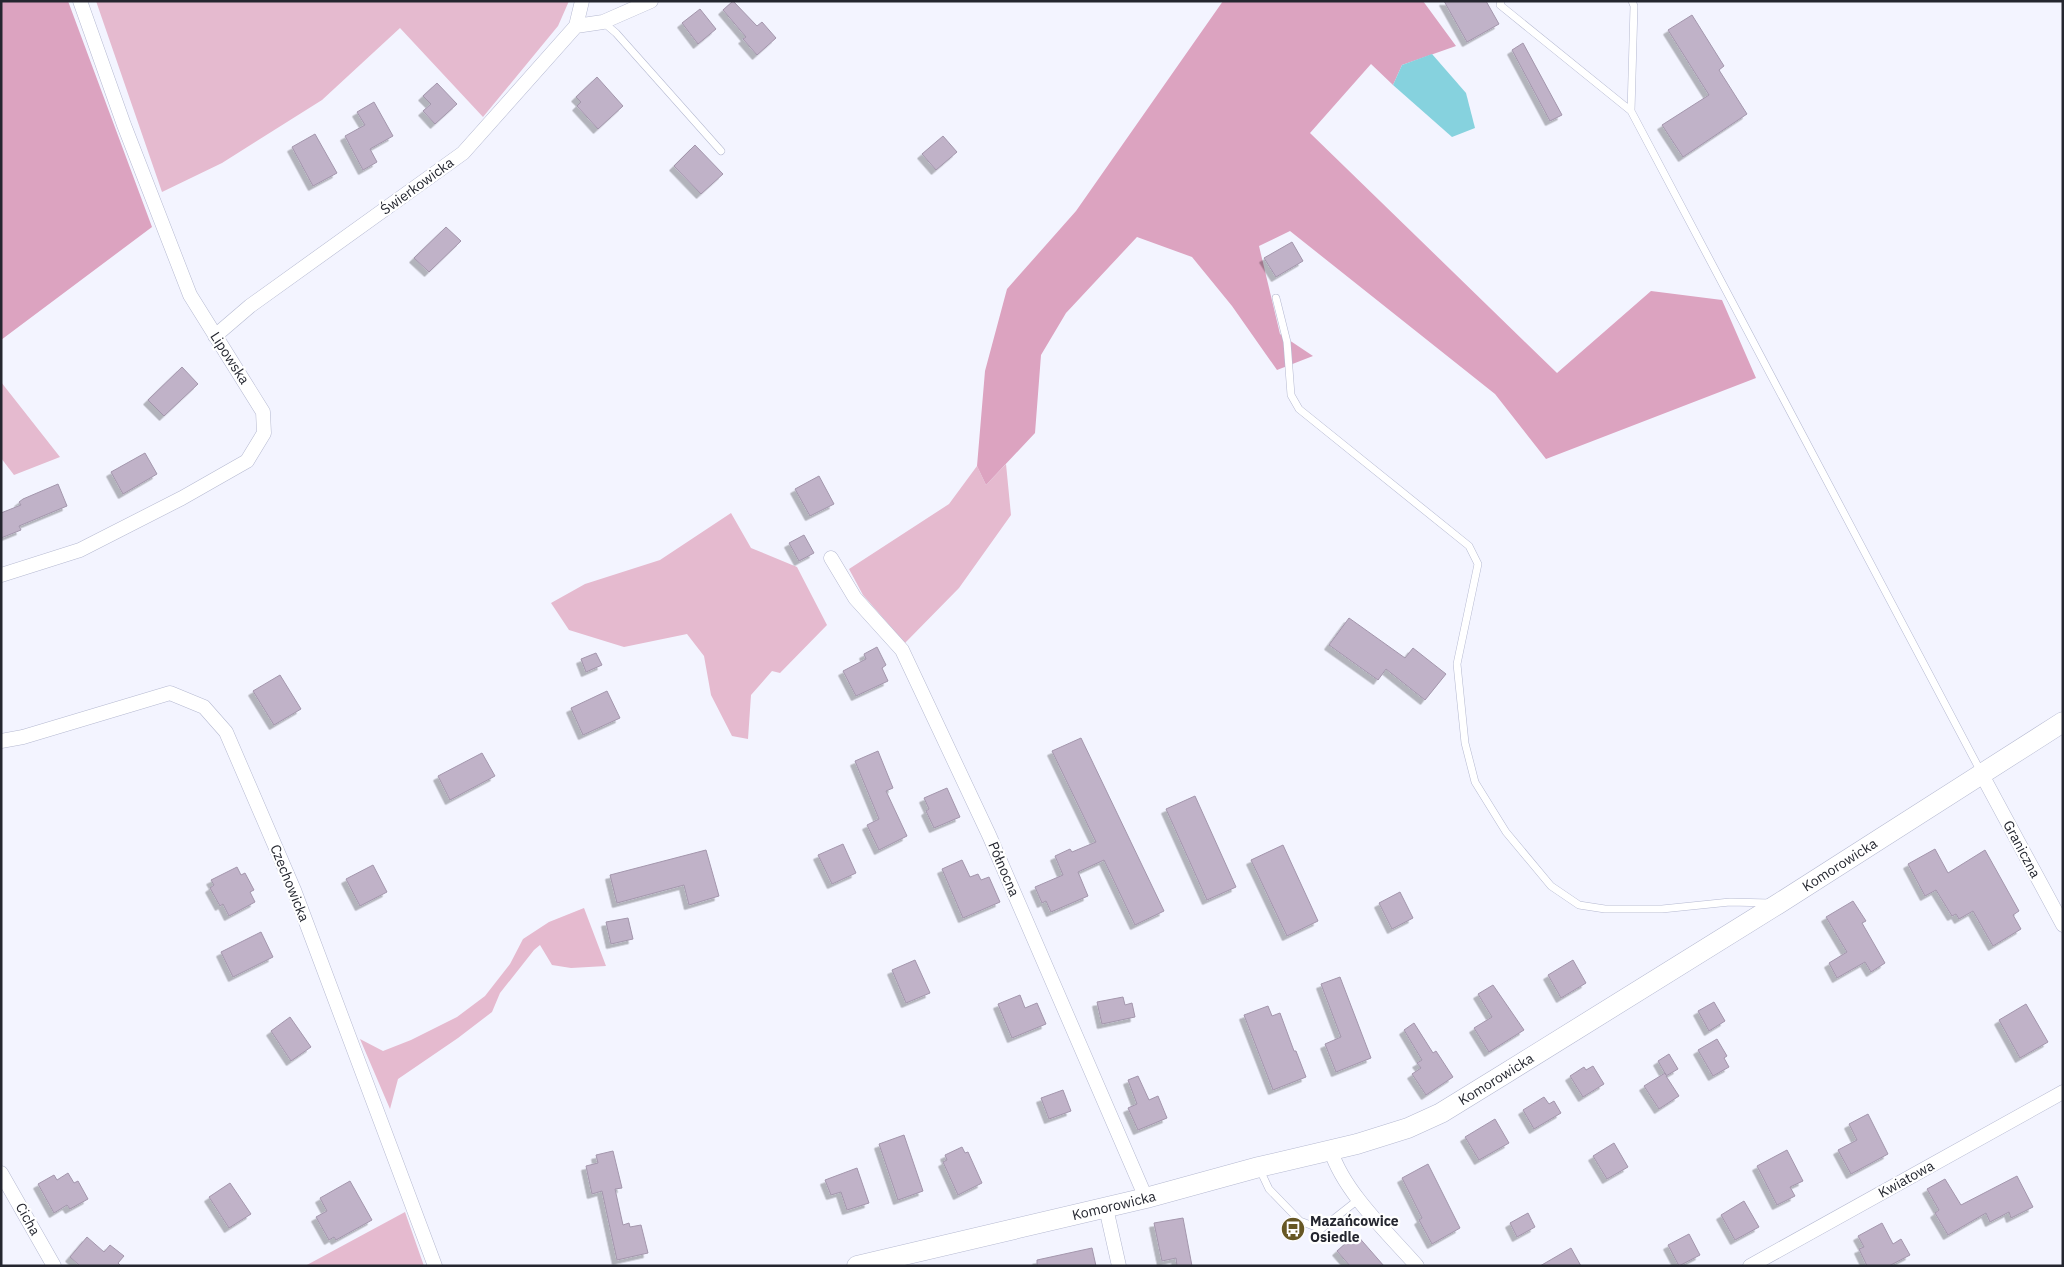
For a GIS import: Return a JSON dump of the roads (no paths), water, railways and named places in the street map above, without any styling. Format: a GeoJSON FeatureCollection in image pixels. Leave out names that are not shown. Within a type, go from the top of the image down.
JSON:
{"type":"FeatureCollection","features":[{"type":"Feature","properties":{"kind":"street","name":"Lipowska"},"geometry":{"type":"LineString","coordinates":[[1,575],[80,550],[182,498],[247,461],[264,433],[263,412],[190,295],[124,125],[80,1]]}},
{"type":"Feature","properties":{"kind":"street","name":"Świerkowicka"},"geometry":{"type":"LineString","coordinates":[[215,336],[250,306],[463,153],[576,26],[582,1]]}},
{"type":"Feature","properties":{"kind":"street"},"geometry":{"type":"LineString","coordinates":[[576,26],[603,22],[651,1]]}},
{"type":"Feature","properties":{"kind":"street","name":"Północna"},"geometry":{"type":"LineString","coordinates":[[831,558],[855,598],[902,650],[989,835],[1146,1198]]}},
{"type":"Feature","properties":{"kind":"street","name":"Czechowicka"},"geometry":{"type":"LineString","coordinates":[[1,741],[24,737],[170,693],[204,707],[226,732],[294,890],[435,1266]]}},
{"type":"Feature","properties":{"kind":"street","name":"Komorowicka"},"geometry":{"type":"LineString","coordinates":[[856,1266],[1146,1198],[1259,1167],[1330,1151],[1408,1128],[1441,1113],[1778,904],[2063,722]]}},
{"type":"Feature","properties":{"kind":"street","name":"Graniczna"},"geometry":{"type":"LineString","coordinates":[[1981,773],[2063,925]]}},
{"type":"Feature","properties":{"kind":"street","name":"Kwiatowa"},"geometry":{"type":"LineString","coordinates":[[1750,1266],[2063,1092]]}},
{"type":"Feature","properties":{"kind":"street"},"geometry":{"type":"LineString","coordinates":[[1330,1151],[1335,1165],[1359,1198],[1417,1266]]}},
{"type":"Feature","properties":{"kind":"street","name":"Cicha"},"geometry":{"type":"LineString","coordinates":[[1,1173],[54,1266]]}},
{"type":"Feature","properties":{"kind":"street"},"geometry":{"type":"LineString","coordinates":[[1106,1208],[1119,1266]]}},
{"type":"Feature","properties":{"kind":"lane"},"geometry":{"type":"LineString","coordinates":[[1501,1],[1500,5],[1631,111],[1981,773]]}},
{"type":"Feature","properties":{"kind":"lane"},"geometry":{"type":"LineString","coordinates":[[1631,111],[1634,6],[1632,1]]}},
{"type":"Feature","properties":{"kind":"lane"},"geometry":{"type":"LineString","coordinates":[[603,22],[616,33],[721,151]]}},
{"type":"Feature","properties":{"kind":"lane"},"geometry":{"type":"LineString","coordinates":[[1276,298],[1287,342],[1291,395],[1299,409],[1469,546],[1475,555],[1478,564],[1457,664],[1465,743],[1475,782],[1506,832],[1551,886],[1579,904],[1605,909],[1662,909],[1730,902],[1778,904]]}},
{"type":"Feature","properties":{"kind":"lane"},"geometry":{"type":"LineString","coordinates":[[1259,1167],[1270,1189],[1300,1221],[1321,1228],[1359,1198]]}},
{"type":"Feature","properties":{"kind":"water"},"geometry":{"type":"Polygon","coordinates":[[[1432,54],[1466,93],[1475,128],[1452,137],[1393,85],[1402,65],[1432,54]]]}},
{"type":"Feature","properties":{"kind":"place","name":"Mazańcowice Osiedle"},"geometry":{"type":"Point","coordinates":[1293,1229]}}]}
